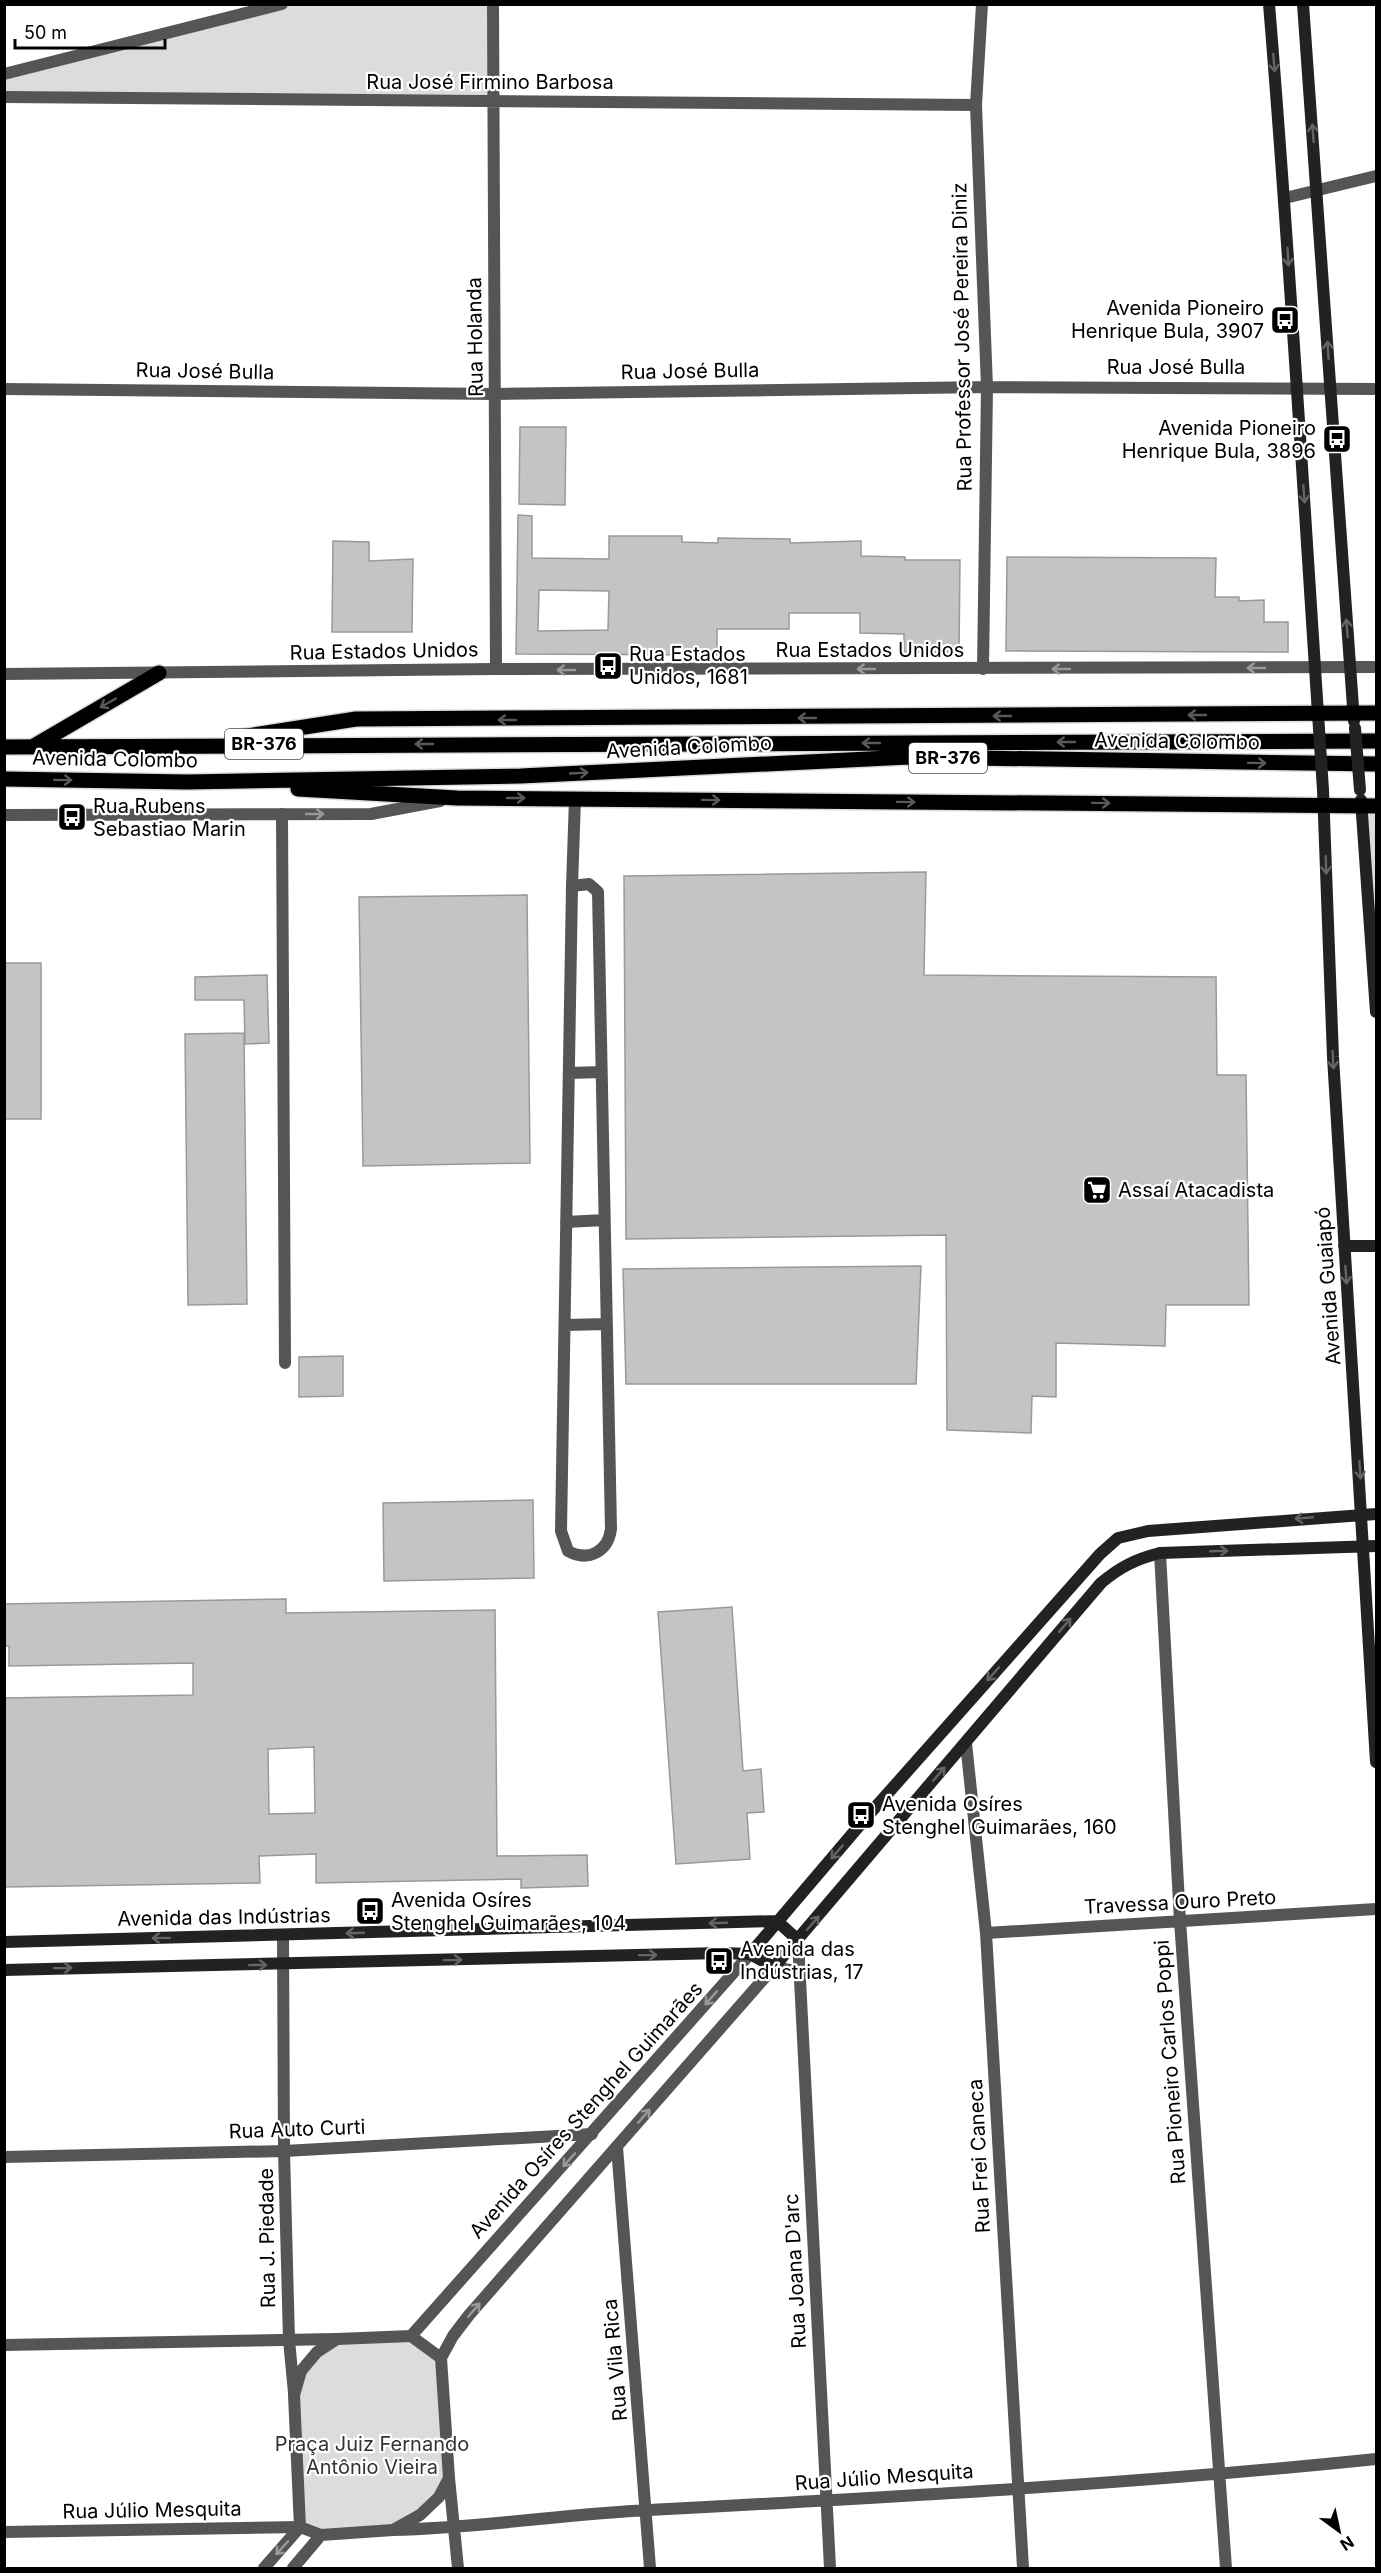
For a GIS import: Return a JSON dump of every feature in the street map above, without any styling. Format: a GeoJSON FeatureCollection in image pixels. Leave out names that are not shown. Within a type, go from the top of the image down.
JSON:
{"type":"FeatureCollection","features":[{"type":"Feature","properties":{"kind":"main road","name":"Avenida Guaiapó"},"geometry":{"type":"LineString","coordinates":[[1269,4],[1285,198],[1291,323],[1319,721],[1333,1057],[1344,1246],[1363,1514],[1371,1546],[1377,1762]]}},
{"type":"Feature","properties":{"kind":"main road"},"geometry":{"type":"LineString","coordinates":[[1303,4],[1354,721],[1360,790],[1370,806],[1377,1012]]}},
{"type":"Feature","properties":{"kind":"main road"},"geometry":{"type":"LineString","coordinates":[[33,747],[159,673]]}},
{"type":"Feature","properties":{"kind":"main road"},"geometry":{"type":"LineString","coordinates":[[191,744],[356,719],[1354,721],[1377,713]]}},
{"type":"Feature","properties":{"kind":"main road","name":"Avenida Colombo"},"geometry":{"type":"LineString","coordinates":[[4,747],[191,744],[1377,741]]}},
{"type":"Feature","properties":{"kind":"main road","name":"Avenida Colombo"},"geometry":{"type":"LineString","coordinates":[[4,779],[188,782],[521,776],[908,757],[1377,764]]}},
{"type":"Feature","properties":{"kind":"main road"},"geometry":{"type":"LineString","coordinates":[[188,782],[457,798],[1370,806]]}},
{"type":"Feature","properties":{"kind":"main road"},"geometry":{"type":"LineString","coordinates":[[1344,1246],[1377,1246]]}},
{"type":"Feature","properties":{"kind":"main road","name":"Avenida Osíres Stenghel Guimarães"},"geometry":{"type":"LineString","coordinates":[[750,1954],[1092,1563],[1118,1538],[1148,1530],[1377,1514]]}},
{"type":"Feature","properties":{"kind":"main road"},"geometry":{"type":"LineString","coordinates":[[4,1970],[750,1954],[774,1967],[1101,1583],[1120,1567],[1137,1559],[1160,1553],[1371,1546]]}},
{"type":"Feature","properties":{"kind":"main road"},"geometry":{"type":"LineString","coordinates":[[777,1921],[798,1940]]}},
{"type":"Feature","properties":{"kind":"main road","name":"Avenida das Indústrias"},"geometry":{"type":"LineString","coordinates":[[4,1942],[777,1921]]}},
{"type":"Feature","properties":{"kind":"street"},"geometry":{"type":"LineString","coordinates":[[4,84],[5,74],[282,4]]}},
{"type":"Feature","properties":{"kind":"street","name":"Rua Holanda"},"geometry":{"type":"LineString","coordinates":[[493,4],[496,669]]}},
{"type":"Feature","properties":{"kind":"street","name":"Rua Professor José Pereira Diniz"},"geometry":{"type":"LineString","coordinates":[[982,4],[976,105],[987,387],[983,669]]}},
{"type":"Feature","properties":{"kind":"street","name":"Rua José Firmino Barbosa"},"geometry":{"type":"LineString","coordinates":[[4,97],[976,105]]}},
{"type":"Feature","properties":{"kind":"street"},"geometry":{"type":"LineString","coordinates":[[1285,198],[1377,176]]}},
{"type":"Feature","properties":{"kind":"street","name":"Rua José Bulla"},"geometry":{"type":"LineString","coordinates":[[4,389],[495,394],[987,387],[1377,389]]}},
{"type":"Feature","properties":{"kind":"street","name":"Rua Estados Unidos"},"geometry":{"type":"LineString","coordinates":[[4,674],[496,669],[1377,667]]}},
{"type":"Feature","properties":{"kind":"street"},"geometry":{"type":"LineString","coordinates":[[4,815],[371,814],[457,798]]}},
{"type":"Feature","properties":{"kind":"street"},"geometry":{"type":"LineString","coordinates":[[572,886],[590,884],[598,892],[611,1529],[610,1541],[595,1555],[578,1556],[568,1551],[561,1531],[572,886],[575,799]]}},
{"type":"Feature","properties":{"kind":"street"},"geometry":{"type":"LineString","coordinates":[[282,814],[285,1364]]}},
{"type":"Feature","properties":{"kind":"street"},"geometry":{"type":"LineString","coordinates":[[569,1073],[601,1072]]}},
{"type":"Feature","properties":{"kind":"street"},"geometry":{"type":"LineString","coordinates":[[566,1222],[604,1220]]}},
{"type":"Feature","properties":{"kind":"street"},"geometry":{"type":"LineString","coordinates":[[565,1325],[607,1324]]}},
{"type":"Feature","properties":{"kind":"street","name":"Rua Pioneiro Carlos Poppi"},"geometry":{"type":"LineString","coordinates":[[1160,1553],[1180,1921],[1226,2568]]}},
{"type":"Feature","properties":{"kind":"street","name":"Rua Frei Caneca"},"geometry":{"type":"LineString","coordinates":[[966,1743],[986,1933],[1023,2568]]}},
{"type":"Feature","properties":{"kind":"street","name":"Travessa Ouro Preto"},"geometry":{"type":"LineString","coordinates":[[986,1933],[1377,1909]]}},
{"type":"Feature","properties":{"kind":"street","name":"Rua J. Piedade"},"geometry":{"type":"LineString","coordinates":[[283,1935],[284,2151],[289,2340],[294,2395]]}},
{"type":"Feature","properties":{"kind":"street","name":"Rua Joana D'arc"},"geometry":{"type":"LineString","coordinates":[[798,1940],[830,2568]]}},
{"type":"Feature","properties":{"kind":"street","name":"Avenida Osíres Stenghel Guimarães"},"geometry":{"type":"LineString","coordinates":[[411,2336],[750,1954]]}},
{"type":"Feature","properties":{"kind":"street"},"geometry":{"type":"LineString","coordinates":[[459,2568],[448,2478],[441,2358],[453,2336],[469,2314],[774,1967],[800,1972]]}},
{"type":"Feature","properties":{"kind":"street","name":"Rua Auto Curti"},"geometry":{"type":"LineString","coordinates":[[4,2157],[284,2151],[592,2134]]}},
{"type":"Feature","properties":{"kind":"street","name":"Rua Vila Rica"},"geometry":{"type":"LineString","coordinates":[[617,2148],[650,2568]]}},
{"type":"Feature","properties":{"kind":"street"},"geometry":{"type":"LineString","coordinates":[[4,2345],[411,2336],[441,2358]]}},
{"type":"Feature","properties":{"kind":"street"},"geometry":{"type":"LineString","coordinates":[[264,2568],[300,2527],[294,2395],[301,2371],[317,2352],[337,2339]]}},
{"type":"Feature","properties":{"kind":"street","name":"Rua Júlio Mesquita"},"geometry":{"type":"LineString","coordinates":[[393,2530],[454,2529],[646,2510],[825,2502],[1017,2487],[1219,2475],[1377,2459]]}},
{"type":"Feature","properties":{"kind":"street"},"geometry":{"type":"LineString","coordinates":[[300,2527],[321,2535],[393,2530],[420,2515],[439,2497],[448,2478]]}},
{"type":"Feature","properties":{"kind":"street","name":"Rua Júlio Mesquita"},"geometry":{"type":"LineString","coordinates":[[4,2532],[300,2527]]}},
{"type":"Feature","properties":{"kind":"street"},"geometry":{"type":"LineString","coordinates":[[293,2568],[321,2535]]}},
{"type":"Feature","properties":{"kind":"green space"},"geometry":{"type":"Polygon","coordinates":[[[282,5],[493,5],[492,101],[5,97],[5,74],[282,5]]]}},
{"type":"Feature","properties":{"kind":"green space"},"geometry":{"type":"Polygon","coordinates":[[[1362,806],[1376,806],[1376,1014],[1362,806]]]}},
{"type":"Feature","properties":{"kind":"green space","name":"Praça Juiz Fernando Antônio Vieira"},"geometry":{"type":"Polygon","coordinates":[[[411,2336],[441,2358],[449,2478],[439,2497],[393,2530],[321,2535],[300,2527],[294,2395],[301,2371],[337,2339],[411,2336]]]}},
{"type":"Feature","properties":{"kind":"building"},"geometry":{"type":"Polygon","coordinates":[[[520,427],[566,427],[565,505],[519,504],[520,427]]]}},
{"type":"Feature","properties":{"kind":"building"},"geometry":{"type":"Polygon","coordinates":[[[518,515],[532,516],[532,558],[609,559],[609,536],[682,536],[682,542],[718,543],[718,538],[790,539],[790,543],[861,541],[861,556],[905,557],[905,560],[960,560],[959,652],[904,652],[904,634],[860,633],[860,613],[789,613],[789,629],[717,629],[717,655],[516,654],[518,515]],[[539,590],[538,631],[608,630],[609,591],[539,590]]]}},
{"type":"Feature","properties":{"kind":"building"},"geometry":{"type":"Polygon","coordinates":[[[333,541],[369,542],[369,561],[413,559],[412,632],[332,632],[333,541]]]}},
{"type":"Feature","properties":{"kind":"building"},"geometry":{"type":"Polygon","coordinates":[[[1007,557],[1216,558],[1215,597],[1239,597],[1239,601],[1264,600],[1264,622],[1288,622],[1288,652],[1006,651],[1007,557]]]}},
{"type":"Feature","properties":{"kind":"building"},"geometry":{"type":"Polygon","coordinates":[[[926,872],[924,975],[1216,977],[1217,1075],[1246,1075],[1249,1305],[1166,1305],[1165,1346],[1056,1343],[1056,1397],[1032,1396],[1031,1433],[947,1430],[946,1235],[626,1239],[624,876],[926,872]]]}},
{"type":"Feature","properties":{"kind":"building"},"geometry":{"type":"Polygon","coordinates":[[[527,895],[530,1163],[363,1166],[359,897],[527,895]]]}},
{"type":"Feature","properties":{"kind":"building"},"geometry":{"type":"Polygon","coordinates":[[[4,963],[41,963],[41,1119],[4,1119],[4,963]]]}},
{"type":"Feature","properties":{"kind":"building"},"geometry":{"type":"Polygon","coordinates":[[[267,975],[269,1043],[245,1044],[244,1000],[195,1000],[195,977],[267,975]]]}},
{"type":"Feature","properties":{"kind":"building"},"geometry":{"type":"Polygon","coordinates":[[[244,1033],[247,1304],[188,1305],[185,1034],[244,1033]]]}},
{"type":"Feature","properties":{"kind":"building"},"geometry":{"type":"Polygon","coordinates":[[[921,1266],[916,1384],[626,1384],[623,1269],[921,1266]]]}},
{"type":"Feature","properties":{"kind":"building"},"geometry":{"type":"Polygon","coordinates":[[[343,1356],[343,1396],[299,1397],[299,1357],[343,1356]]]}},
{"type":"Feature","properties":{"kind":"building"},"geometry":{"type":"Polygon","coordinates":[[[533,1500],[534,1578],[384,1581],[383,1503],[533,1500]]]}},
{"type":"Feature","properties":{"kind":"building"},"geometry":{"type":"Polygon","coordinates":[[[286,1599],[286,1613],[495,1610],[497,1856],[587,1855],[588,1886],[521,1888],[521,1879],[316,1883],[316,1854],[259,1856],[260,1883],[4,1887],[4,1698],[193,1695],[193,1663],[9,1666],[9,1646],[4,1646],[4,1604],[286,1599]],[[314,1747],[268,1749],[269,1814],[315,1813],[314,1747]]]}},
{"type":"Feature","properties":{"kind":"building"},"geometry":{"type":"Polygon","coordinates":[[[732,1607],[743,1771],[761,1769],[764,1812],[747,1813],[750,1859],[676,1864],[658,1612],[732,1607]]]}},
{"type":"Feature","properties":{"kind":"place","name":"Avenida Pioneiro Henrique Bula, 3907"},"geometry":{"type":"Point","coordinates":[1285,320]}},
{"type":"Feature","properties":{"kind":"place","name":"Avenida Pioneiro Henrique Bula, 3896"},"geometry":{"type":"Point","coordinates":[1337,439]}},
{"type":"Feature","properties":{"kind":"place","name":"Rua Estados Unidos, 1681"},"geometry":{"type":"Point","coordinates":[608,666]}},
{"type":"Feature","properties":{"kind":"place","name":"Rua Rubens Sebastiao Marin"},"geometry":{"type":"Point","coordinates":[72,817]}},
{"type":"Feature","properties":{"kind":"place","name":"Assaí Atacadista"},"geometry":{"type":"Point","coordinates":[1097,1190]}},
{"type":"Feature","properties":{"kind":"place","name":"Avenida Osíres Stenghel Guimarães, 160"},"geometry":{"type":"Point","coordinates":[861,1815]}},
{"type":"Feature","properties":{"kind":"place","name":"Avenida Osíres Stenghel Guimarães, 104"},"geometry":{"type":"Point","coordinates":[370,1911]}},
{"type":"Feature","properties":{"kind":"place","name":"Avenida das Indústrias, 17"},"geometry":{"type":"Point","coordinates":[719,1961]}}]}
